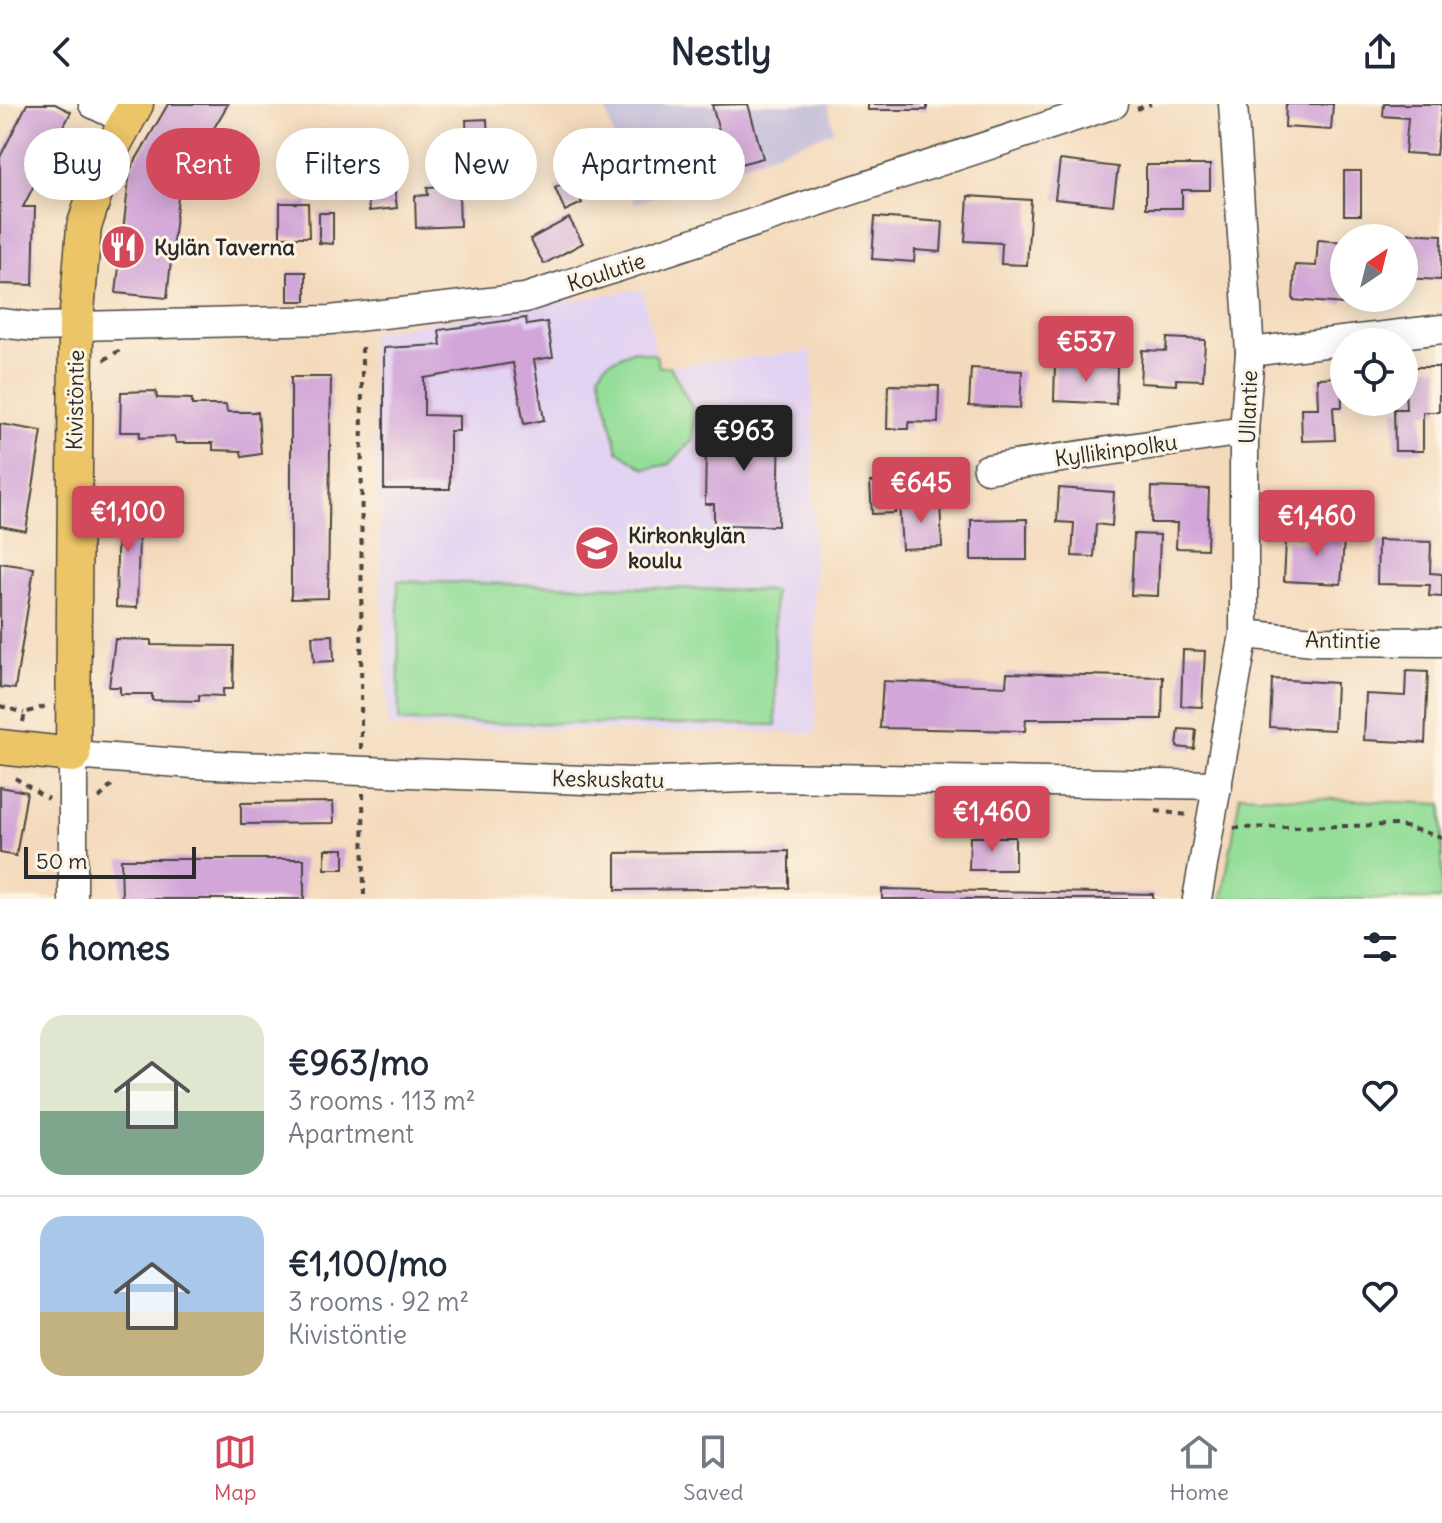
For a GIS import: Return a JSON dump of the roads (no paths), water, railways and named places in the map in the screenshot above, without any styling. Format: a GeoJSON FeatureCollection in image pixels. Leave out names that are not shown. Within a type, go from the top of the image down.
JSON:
{"type":"FeatureCollection","features":[{"type":"Feature","properties":{"kind":"main road","name":"Kivistöntie"},"geometry":{"type":"LineString","coordinates":[[73,755],[76,324],[84,227],[106,159],[132,112]]}},
{"type":"Feature","properties":{"kind":"main road","name":"Keskuskatu"},"geometry":{"type":"LineString","coordinates":[[0,747],[73,755]]}},
{"type":"Feature","properties":{"kind":"street"},"geometry":{"type":"LineString","coordinates":[[93,104],[132,112]]}},
{"type":"Feature","properties":{"kind":"street","name":"Koulutie"},"geometry":{"type":"LineString","coordinates":[[0,323],[35,327],[330,320],[525,298],[1113,104]]}},
{"type":"Feature","properties":{"kind":"street","name":"Ullantie"},"geometry":{"type":"LineString","coordinates":[[1197,899],[1244,634],[1244,431],[1250,352],[1233,104]]}},
{"type":"Feature","properties":{"kind":"street"},"geometry":{"type":"LineString","coordinates":[[1250,352],[1442,329]]}},
{"type":"Feature","properties":{"kind":"street","name":"Kyllikinpolku"},"geometry":{"type":"LineString","coordinates":[[987,469],[1244,431]]}},
{"type":"Feature","properties":{"kind":"street","name":"Antintie"},"geometry":{"type":"LineString","coordinates":[[1244,634],[1314,641],[1442,642]]}},
{"type":"Feature","properties":{"kind":"street","name":"Keskuskatu"},"geometry":{"type":"LineString","coordinates":[[73,755],[632,782],[771,777],[1218,785]]}},
{"type":"Feature","properties":{"kind":"street","name":"Kivistöntie"},"geometry":{"type":"LineString","coordinates":[[73,755],[73,899]]}},
{"type":"Feature","properties":{"kind":"place","name":"Kylän Taverna"},"geometry":{"type":"Point","coordinates":[123,247]}},
{"type":"Feature","properties":{"kind":"place","name":"Kirkonkylän koulu"},"geometry":{"type":"Point","coordinates":[597,548]}}]}
